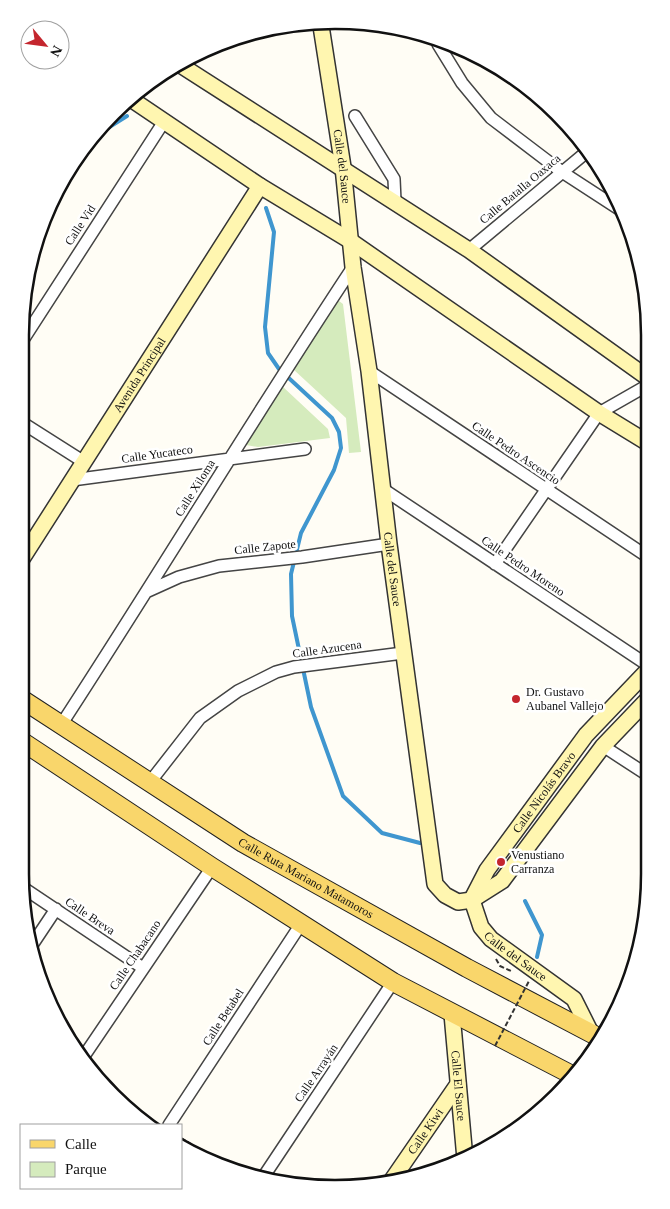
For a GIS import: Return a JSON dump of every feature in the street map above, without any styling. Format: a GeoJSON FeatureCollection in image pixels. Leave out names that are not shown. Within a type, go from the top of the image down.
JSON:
{"type":"FeatureCollection","features":[{"type":"Feature","properties":{"kind":"main road","name":"Calle del Sauce"},"geometry":{"type":"LineString","coordinates":[[321,29],[343,167],[349,240],[369,371],[389,544],[434,884],[445,895],[458,902],[472,900],[481,927],[491,939],[574,999],[596,1034]]}},
{"type":"Feature","properties":{"kind":"main road"},"geometry":{"type":"LineString","coordinates":[[185,68],[343,167],[469,250],[641,373]]}},
{"type":"Feature","properties":{"kind":"main road"},"geometry":{"type":"LineString","coordinates":[[136,103],[260,186],[349,240],[599,413],[641,438]]}},
{"type":"Feature","properties":{"kind":"main road","name":"Avenida Principal"},"geometry":{"type":"LineString","coordinates":[[29,545],[260,186]]}},
{"type":"Feature","properties":{"kind":"main road","name":"Calle Nicolás Bravo"},"geometry":{"type":"LineString","coordinates":[[472,900],[487,870],[586,736],[641,677]]}},
{"type":"Feature","properties":{"kind":"main road","name":"Calle Ruta Mariano Matamoros"},"geometry":{"type":"LineString","coordinates":[[29,704],[243,843],[467,968],[595,1035]]}},
{"type":"Feature","properties":{"kind":"main road","name":"Calle Nicolás Bravo"},"geometry":{"type":"LineString","coordinates":[[472,900],[502,881],[603,746],[641,706]]}},
{"type":"Feature","properties":{"kind":"main road"},"geometry":{"type":"LineString","coordinates":[[29,746],[212,867],[393,982],[568,1073]]}},
{"type":"Feature","properties":{"kind":"main road","name":"Calle El Sauce"},"geometry":{"type":"LineString","coordinates":[[452,1014],[465,1151]]}},
{"type":"Feature","properties":{"kind":"main road","name":"Calle Kiwi"},"geometry":{"type":"LineString","coordinates":[[396,1174],[458,1084]]}},
{"type":"Feature","properties":{"kind":"street"},"geometry":{"type":"LineString","coordinates":[[440,48],[462,83],[491,118],[562,172],[612,204]]}},
{"type":"Feature","properties":{"kind":"street"},"geometry":{"type":"LineString","coordinates":[[355,116],[394,179],[395,201]]}},
{"type":"Feature","properties":{"kind":"street","name":"Calle Vid"},"geometry":{"type":"LineString","coordinates":[[29,331],[163,122]]}},
{"type":"Feature","properties":{"kind":"street","name":"Calle Batalla Oaxaca"},"geometry":{"type":"LineString","coordinates":[[469,250],[583,155]]}},
{"type":"Feature","properties":{"kind":"street","name":"Calle Xiloma"},"geometry":{"type":"LineString","coordinates":[[61,725],[148,591],[278,381],[353,268]]}},
{"type":"Feature","properties":{"kind":"street","name":"Calle Pedro Ascencio"},"geometry":{"type":"LineString","coordinates":[[369,371],[641,552]]}},
{"type":"Feature","properties":{"kind":"street"},"geometry":{"type":"LineString","coordinates":[[495,564],[599,413],[641,389]]}},
{"type":"Feature","properties":{"kind":"street"},"geometry":{"type":"LineString","coordinates":[[29,428],[84,462]]}},
{"type":"Feature","properties":{"kind":"street","name":"Calle Yucateco"},"geometry":{"type":"LineString","coordinates":[[72,480],[305,449]]}},
{"type":"Feature","properties":{"kind":"street","name":"Calle Pedro Moreno"},"geometry":{"type":"LineString","coordinates":[[383,489],[641,663]]}},
{"type":"Feature","properties":{"kind":"street","name":"Calle Zapote"},"geometry":{"type":"LineString","coordinates":[[148,591],[179,577],[219,566],[302,557],[389,544]]}},
{"type":"Feature","properties":{"kind":"street","name":"Calle Azucena"},"geometry":{"type":"LineString","coordinates":[[150,782],[200,718],[238,691],[276,672],[313,664],[403,653]]}},
{"type":"Feature","properties":{"kind":"street"},"geometry":{"type":"LineString","coordinates":[[603,746],[641,771]]}},
{"type":"Feature","properties":{"kind":"street","name":"Calle Chabacano"},"geometry":{"type":"LineString","coordinates":[[86,1052],[212,867]]}},
{"type":"Feature","properties":{"kind":"street","name":"Calle Breva"},"geometry":{"type":"LineString","coordinates":[[29,892],[143,968]]}},
{"type":"Feature","properties":{"kind":"street"},"geometry":{"type":"LineString","coordinates":[[36,939],[56,909]]}},
{"type":"Feature","properties":{"kind":"street","name":"Calle Betabel"},"geometry":{"type":"LineString","coordinates":[[170,1124],[301,924]]}},
{"type":"Feature","properties":{"kind":"street","name":"Calle Arrayán"},"geometry":{"type":"LineString","coordinates":[[267,1172],[393,982]]}},
{"type":"Feature","properties":{"kind":"path"},"geometry":{"type":"LineString","coordinates":[[495,1046],[529,981]]}},
{"type":"Feature","properties":{"kind":"green space"},"geometry":{"type":"Polygon","coordinates":[[[339,301],[343,304],[361,452],[349,453],[346,418],[293,369],[334,303],[339,301]]]}},
{"type":"Feature","properties":{"kind":"green space"},"geometry":{"type":"Polygon","coordinates":[[[282,386],[328,429],[330,438],[258,447],[246,445],[282,386]]]}},
{"type":"Feature","properties":{"kind":"waterway"},"geometry":{"type":"LineString","coordinates":[[111,126],[127,116]]}},
{"type":"Feature","properties":{"kind":"waterway"},"geometry":{"type":"LineString","coordinates":[[266,208],[274,232],[265,327],[268,353],[279,369],[332,418],[339,432],[341,448],[334,470],[301,533],[291,574],[292,616],[311,707],[343,796],[382,833],[420,843]]}},
{"type":"Feature","properties":{"kind":"waterway"},"geometry":{"type":"LineString","coordinates":[[525,901],[542,935],[537,957]]}},
{"type":"Feature","properties":{"kind":"place","name":"Dr. Gustavo Aubanel Vallejo"},"geometry":{"type":"Point","coordinates":[516,699]}},
{"type":"Feature","properties":{"kind":"place","name":"Venustiano Carranza"},"geometry":{"type":"Point","coordinates":[501,862]}}]}
